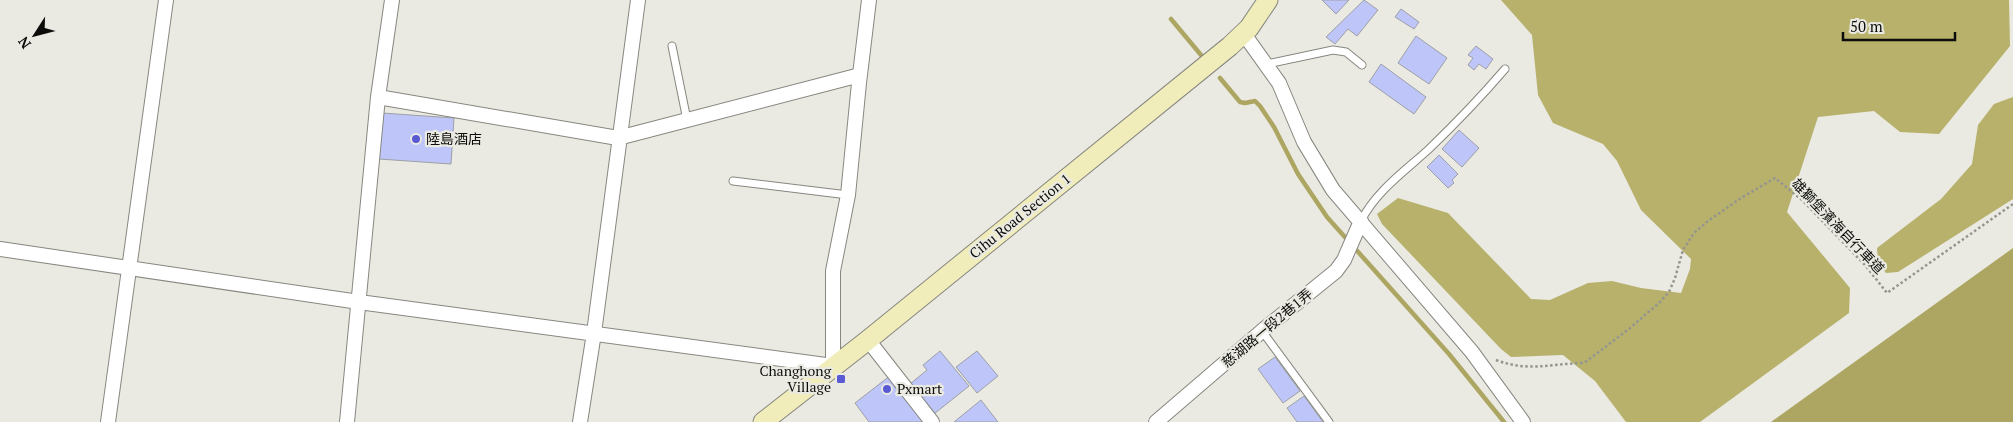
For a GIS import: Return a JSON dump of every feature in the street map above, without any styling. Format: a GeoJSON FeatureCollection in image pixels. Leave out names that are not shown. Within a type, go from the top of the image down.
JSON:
{"type":"FeatureCollection","features":[{"type":"Feature","properties":{"kind":"main road","name":"Cihu Road Section 1"},"geometry":{"type":"LineString","coordinates":[[763,422],[868,340],[1244,34],[1268,0]]}},
{"type":"Feature","properties":{"kind":"street"},"geometry":{"type":"LineString","coordinates":[[108,422],[166,0]]}},
{"type":"Feature","properties":{"kind":"street"},"geometry":{"type":"LineString","coordinates":[[347,422],[378,97],[392,0]]}},
{"type":"Feature","properties":{"kind":"street"},"geometry":{"type":"LineString","coordinates":[[580,422],[594,333],[618,138],[638,0]]}},
{"type":"Feature","properties":{"kind":"street"},"geometry":{"type":"LineString","coordinates":[[0,249],[359,302],[833,366],[834,271],[848,195],[869,0]]}},
{"type":"Feature","properties":{"kind":"street"},"geometry":{"type":"LineString","coordinates":[[1244,34],[1267,64],[1285,95],[1312,157],[1333,190],[1359,226],[1472,352],[1524,422]]}},
{"type":"Feature","properties":{"kind":"street"},"geometry":{"type":"LineString","coordinates":[[378,97],[618,138],[860,75]]}},
{"type":"Feature","properties":{"kind":"street","name":"慈湖路一段2巷1弄"},"geometry":{"type":"LineString","coordinates":[[1156,422],[1262,331],[1336,271],[1349,250],[1359,226]]}},
{"type":"Feature","properties":{"kind":"street"},"geometry":{"type":"LineString","coordinates":[[868,340],[932,422]]}},
{"type":"Feature","properties":{"kind":"lane"},"geometry":{"type":"LineString","coordinates":[[672,46],[687,120]]}},
{"type":"Feature","properties":{"kind":"lane"},"geometry":{"type":"LineString","coordinates":[[1267,64],[1341,50],[1362,65]]}},
{"type":"Feature","properties":{"kind":"lane"},"geometry":{"type":"LineString","coordinates":[[1359,226],[1377,196],[1431,147],[1506,69]]}},
{"type":"Feature","properties":{"kind":"lane"},"geometry":{"type":"LineString","coordinates":[[733,181],[848,195]]}},
{"type":"Feature","properties":{"kind":"lane"},"geometry":{"type":"LineString","coordinates":[[1262,331],[1329,422]]}},
{"type":"Feature","properties":{"kind":"path","name":"雄獅堡濱海自行車道"},"geometry":{"type":"LineString","coordinates":[[1472,352],[1513,366],[1532,367],[1587,361],[1659,303],[1672,286],[1683,250],[1694,233],[1714,216],[1770,179],[1779,179],[1802,200],[1865,265],[1887,293],[2013,204]]}},
{"type":"Feature","properties":{"kind":"shaded area"},"geometry":{"type":"Polygon","coordinates":[[[1501,0],[2009,0],[2010,46],[1939,134],[1900,132],[1874,111],[1818,117],[1787,212],[1850,288],[1849,313],[1700,422],[1626,422],[1595,381],[1563,355],[1511,357],[1501,349],[1382,224],[1377,214],[1398,198],[1448,213],[1531,299],[1550,300],[1588,283],[1612,281],[1641,288],[1681,293],[1690,269],[1691,259],[1641,210],[1617,161],[1603,144],[1553,123],[1538,95],[1532,35],[1501,0]]]}},
{"type":"Feature","properties":{"kind":"shaded area"},"geometry":{"type":"Polygon","coordinates":[[[2013,97],[2013,199],[1898,272],[1886,273],[1878,262],[1877,248],[1941,199],[1972,164],[1978,125],[1994,104],[2013,97]]]}},
{"type":"Feature","properties":{"kind":"shaded area"},"geometry":{"type":"Polygon","coordinates":[[[2013,248],[2013,422],[1771,422],[2013,248]]]}},
{"type":"Feature","properties":{"kind":"building"},"geometry":{"type":"Polygon","coordinates":[[[1322,0],[1349,0],[1336,14],[1322,0]]]}},
{"type":"Feature","properties":{"kind":"building"},"geometry":{"type":"Polygon","coordinates":[[[1364,0],[1378,10],[1357,36],[1348,29],[1335,44],[1326,37],[1364,0]]]}},
{"type":"Feature","properties":{"kind":"building"},"geometry":{"type":"Polygon","coordinates":[[[1401,9],[1419,22],[1414,29],[1395,17],[1401,9]]]}},
{"type":"Feature","properties":{"kind":"building"},"geometry":{"type":"Polygon","coordinates":[[[1416,36],[1447,58],[1429,84],[1398,63],[1416,36]]]}},
{"type":"Feature","properties":{"kind":"building"},"geometry":{"type":"Polygon","coordinates":[[[1476,46],[1493,59],[1486,69],[1479,64],[1474,70],[1468,65],[1473,58],[1468,55],[1476,46]]]}},
{"type":"Feature","properties":{"kind":"building"},"geometry":{"type":"Polygon","coordinates":[[[1381,64],[1426,97],[1414,114],[1369,82],[1381,64]]]}},
{"type":"Feature","properties":{"kind":"building","name":"陸島酒店"},"geometry":{"type":"Polygon","coordinates":[[[382,113],[454,118],[451,164],[379,159],[382,113]]]}},
{"type":"Feature","properties":{"kind":"building"},"geometry":{"type":"Polygon","coordinates":[[[1459,130],[1479,148],[1462,167],[1442,149],[1459,130]]]}},
{"type":"Feature","properties":{"kind":"building"},"geometry":{"type":"Polygon","coordinates":[[[1439,155],[1458,174],[1452,180],[1454,183],[1448,188],[1427,167],[1439,155]]]}},
{"type":"Feature","properties":{"kind":"building"},"geometry":{"type":"Polygon","coordinates":[[[940,351],[969,386],[934,414],[910,384],[927,370],[923,365],[940,351]]]}},
{"type":"Feature","properties":{"kind":"building"},"geometry":{"type":"Polygon","coordinates":[[[977,351],[998,376],[977,393],[956,367],[977,351]]]}},
{"type":"Feature","properties":{"kind":"building"},"geometry":{"type":"Polygon","coordinates":[[[1275,357],[1300,391],[1283,403],[1258,369],[1275,357]]]}},
{"type":"Feature","properties":{"kind":"building","name":"Pxmart"},"geometry":{"type":"Polygon","coordinates":[[[891,375],[927,422],[869,422],[855,403],[891,375]]]}},
{"type":"Feature","properties":{"kind":"building"},"geometry":{"type":"Polygon","coordinates":[[[1304,396],[1323,422],[1297,422],[1287,408],[1304,396]]]}},
{"type":"Feature","properties":{"kind":"building"},"geometry":{"type":"Polygon","coordinates":[[[981,400],[998,422],[954,422],[981,400]]]}},
{"type":"Feature","properties":{"kind":"waterway"},"geometry":{"type":"LineString","coordinates":[[1171,19],[1201,55]]}},
{"type":"Feature","properties":{"kind":"waterway"},"geometry":{"type":"LineString","coordinates":[[1220,78],[1240,102],[1255,101],[1260,106],[1274,127],[1298,174],[1327,217],[1449,354],[1504,422]]}},
{"type":"Feature","properties":{"kind":"place","name":"陸島酒店"},"geometry":{"type":"Point","coordinates":[416,139]}},
{"type":"Feature","properties":{"kind":"place","name":"Changhong Village"},"geometry":{"type":"Point","coordinates":[841,379]}},
{"type":"Feature","properties":{"kind":"place","name":"Pxmart"},"geometry":{"type":"Point","coordinates":[887,389]}}]}
